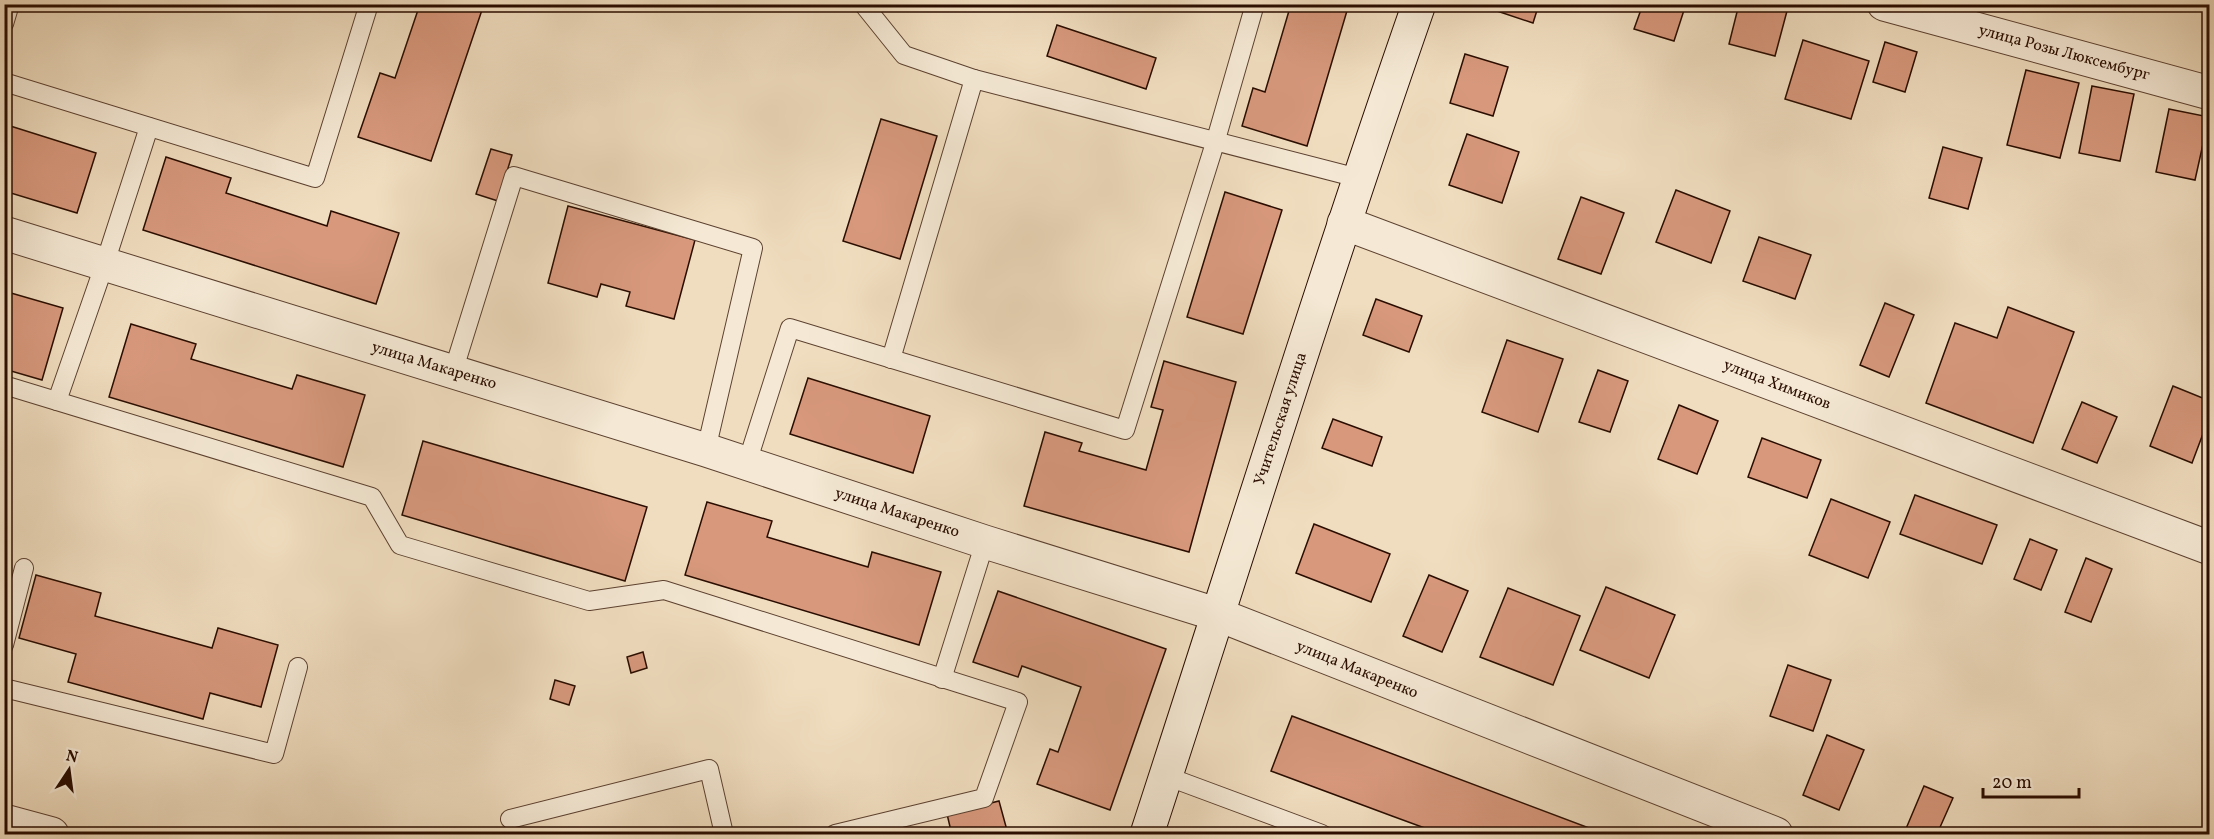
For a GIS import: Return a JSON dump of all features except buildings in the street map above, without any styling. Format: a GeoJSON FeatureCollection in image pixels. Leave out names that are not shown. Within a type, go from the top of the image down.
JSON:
{"type":"FeatureCollection","features":[{"type":"Feature","properties":{"kind":"street","name":"Учительская улица"},"geometry":{"type":"LineString","coordinates":[[1147,834],[1358,178],[1419,4]]}},
{"type":"Feature","properties":{"kind":"street","name":"улица Розы Люксембург"},"geometry":{"type":"LineString","coordinates":[[1884,4],[2210,93]]}},
{"type":"Feature","properties":{"kind":"street","name":"улица Химиков"},"geometry":{"type":"LineString","coordinates":[[1344,223],[2210,548]]}},
{"type":"Feature","properties":{"kind":"street","name":"улица Макаренко"},"geometry":{"type":"LineString","coordinates":[[4,233],[706,450],[985,542],[1219,615],[1776,834]]}},
{"type":"Feature","properties":{"kind":"street"},"geometry":{"type":"LineString","coordinates":[[4,821],[52,834]]}},
{"type":"Feature","properties":{"kind":"lane"},"geometry":{"type":"LineString","coordinates":[[4,24],[10,4]]}},
{"type":"Feature","properties":{"kind":"lane"},"geometry":{"type":"LineString","coordinates":[[4,82],[315,178],[369,4]]}},
{"type":"Feature","properties":{"kind":"lane"},"geometry":{"type":"LineString","coordinates":[[863,4],[904,55],[974,79],[1215,143],[1358,178]]}},
{"type":"Feature","properties":{"kind":"lane"},"geometry":{"type":"LineString","coordinates":[[747,464],[790,328],[1125,430],[1215,143],[1255,4]]}},
{"type":"Feature","properties":{"kind":"lane"},"geometry":{"type":"LineString","coordinates":[[891,359],[974,79]]}},
{"type":"Feature","properties":{"kind":"lane"},"geometry":{"type":"LineString","coordinates":[[57,401],[149,127]]}},
{"type":"Feature","properties":{"kind":"lane"},"geometry":{"type":"LineString","coordinates":[[453,372],[514,176],[753,248],[706,450]]}},
{"type":"Feature","properties":{"kind":"lane"},"geometry":{"type":"LineString","coordinates":[[4,385],[372,497],[400,545],[589,601],[664,590],[1018,702],[984,798],[835,834]]}},
{"type":"Feature","properties":{"kind":"lane"},"geometry":{"type":"LineString","coordinates":[[942,679],[985,542]]}},
{"type":"Feature","properties":{"kind":"lane"},"geometry":{"type":"LineString","coordinates":[[4,645],[24,568]]}},
{"type":"Feature","properties":{"kind":"lane"},"geometry":{"type":"LineString","coordinates":[[4,688],[273,754],[298,667]]}},
{"type":"Feature","properties":{"kind":"lane"},"geometry":{"type":"LineString","coordinates":[[510,819],[709,769],[724,834]]}},
{"type":"Feature","properties":{"kind":"lane"},"geometry":{"type":"LineString","coordinates":[[1166,776],[1322,834]]}}]}
